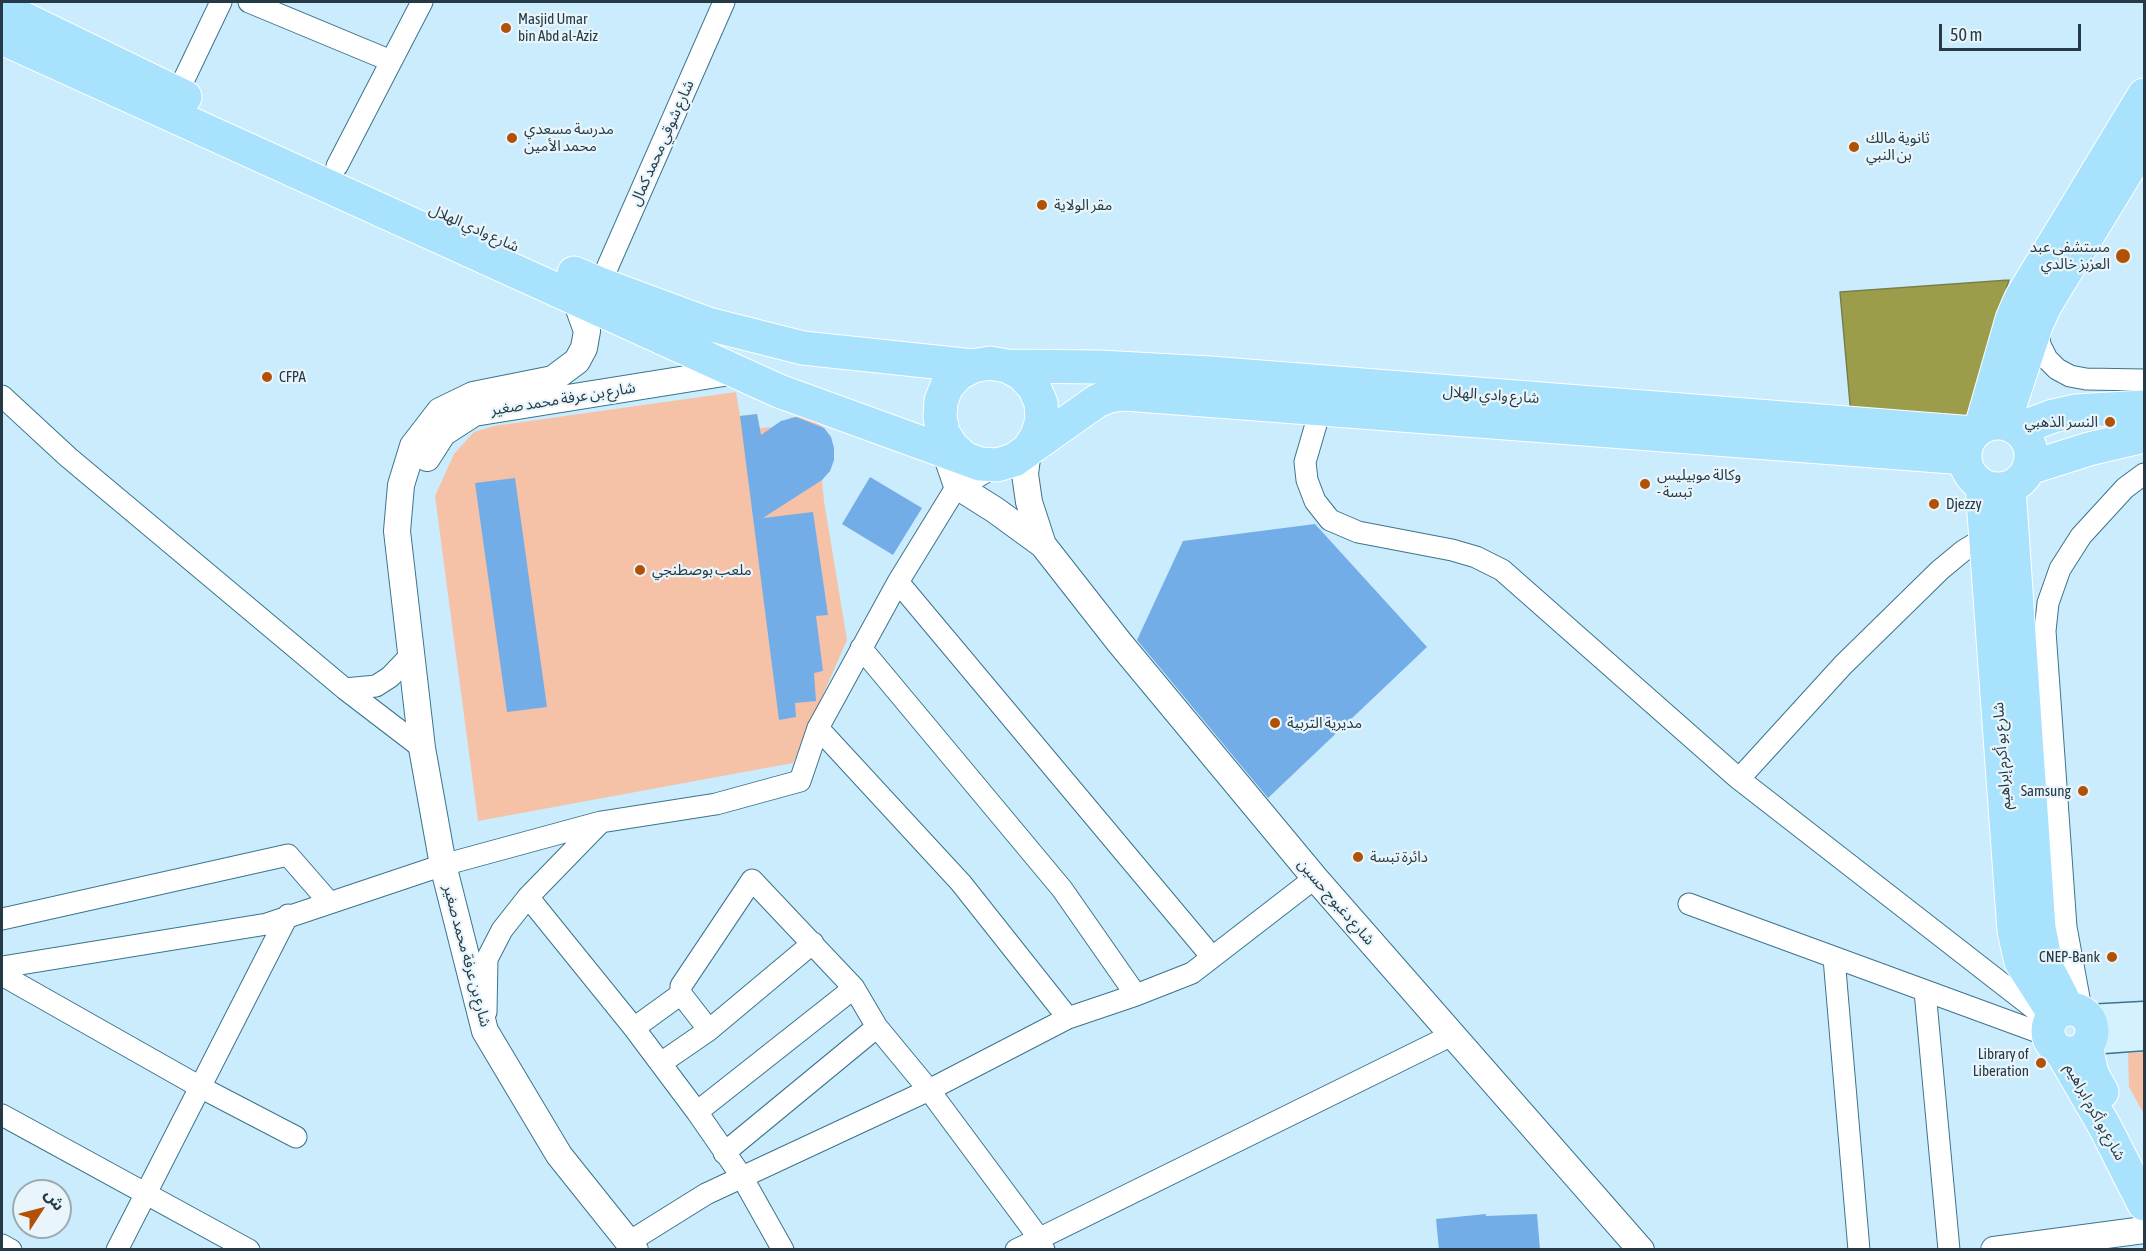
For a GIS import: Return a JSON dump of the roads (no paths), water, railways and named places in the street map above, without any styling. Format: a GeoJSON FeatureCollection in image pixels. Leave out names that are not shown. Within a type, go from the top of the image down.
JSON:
{"type":"FeatureCollection","features":[{"type":"Feature","properties":{"kind":"main road","name":"شارع وادي الهلال"},"geometry":{"type":"LineString","coordinates":[[2,8],[177,94],[337,166],[587,291],[736,371],[779,391],[952,457]]}},
{"type":"Feature","properties":{"kind":"main road","name":"شارع وادي الهلال"},"geometry":{"type":"LineString","coordinates":[[2,38],[587,291],[803,348],[973,366]]}},
{"type":"Feature","properties":{"kind":"main road"},"geometry":{"type":"LineString","coordinates":[[1988,434],[2012,319],[2021,298],[2145,95]]}},
{"type":"Feature","properties":{"kind":"main road"},"geometry":{"type":"LineString","coordinates":[[2145,142],[2046,304],[1988,434],[1967,469],[1974,479],[2007,481],[2089,449],[2145,436]]}},
{"type":"Feature","properties":{"kind":"main road"},"geometry":{"type":"LineString","coordinates":[[990,363],[1007,366],[1028,380],[1041,403],[1042,420],[1037,436],[1028,450],[1014,460],[997,465],[980,464],[952,457],[939,417],[941,401],[947,386],[958,374],[973,366],[990,363]]}},
{"type":"Feature","properties":{"kind":"main road","name":"شارع وادي الهلال"},"geometry":{"type":"LineString","coordinates":[[1007,366],[1099,367],[1324,396],[1988,434],[2075,411],[2145,407]]}},
{"type":"Feature","properties":{"kind":"main road","name":"شارع وادي الهلال"},"geometry":{"type":"LineString","coordinates":[[1028,450],[1097,401],[1117,395],[1222,400],[1324,396]]}},
{"type":"Feature","properties":{"kind":"main road"},"geometry":{"type":"LineString","coordinates":[[1988,434],[2025,437],[2030,447],[2032,458],[2007,481]]}},
{"type":"Feature","properties":{"kind":"main road","name":"شارع بو أكرم إبراهيم"},"geometry":{"type":"LineString","coordinates":[[2007,481],[1986,537],[2014,931],[2021,962],[2070,1028]]}},
{"type":"Feature","properties":{"kind":"main road","name":"شارع بو أكرم إبراهيم"},"geometry":{"type":"LineString","coordinates":[[2007,481],[2038,928],[2047,968],[2070,1028]]}},
{"type":"Feature","properties":{"kind":"main road"},"geometry":{"type":"LineString","coordinates":[[2070,1028],[2145,1016]]}},
{"type":"Feature","properties":{"kind":"main road"},"geometry":{"type":"LineString","coordinates":[[2070,1028],[2145,1036]]}},
{"type":"Feature","properties":{"kind":"main road","name":"شارع بو أكرم ابراهيم"},"geometry":{"type":"LineString","coordinates":[[2070,1028],[2145,1177]]}},
{"type":"Feature","properties":{"kind":"main road","name":"شارع بو أكرم ابراهيم"},"geometry":{"type":"LineString","coordinates":[[2070,1028],[2105,1127],[2145,1204]]}},
{"type":"Feature","properties":{"kind":"street"},"geometry":{"type":"LineString","coordinates":[[177,94],[221,2]]}},
{"type":"Feature","properties":{"kind":"street"},"geometry":{"type":"LineString","coordinates":[[249,2],[391,61]]}},
{"type":"Feature","properties":{"kind":"street"},"geometry":{"type":"LineString","coordinates":[[337,166],[422,2]]}},
{"type":"Feature","properties":{"kind":"street","name":"شارع شوقي محمد كمال"},"geometry":{"type":"LineString","coordinates":[[587,291],[724,2]]}},
{"type":"Feature","properties":{"kind":"street","name":"شارع بن عرفة محمد صغير"},"geometry":{"type":"LineString","coordinates":[[587,291],[587,331],[584,348],[577,361],[553,379],[473,395],[440,411],[413,446],[401,485],[398,531],[423,748],[443,865],[485,1031],[559,1155],[632,1246]]}},
{"type":"Feature","properties":{"kind":"street"},"geometry":{"type":"LineString","coordinates":[[2037,323],[2040,345],[2047,359],[2057,369],[2070,376],[2086,379],[2145,380]]}},
{"type":"Feature","properties":{"kind":"street","name":"شارع بن عرفة محمد صغير"},"geometry":{"type":"LineString","coordinates":[[412,654],[412,534],[416,490],[427,458],[443,433],[474,413],[736,371]]}},
{"type":"Feature","properties":{"kind":"street"},"geometry":{"type":"LineString","coordinates":[[2,396],[68,457],[345,689],[423,748]]}},
{"type":"Feature","properties":{"kind":"street"},"geometry":{"type":"LineString","coordinates":[[1324,396],[1305,462],[1307,480],[1315,501],[1330,520],[1358,532],[1468,555],[1502,570],[1739,779],[2070,1028]]}},
{"type":"Feature","properties":{"kind":"street"},"geometry":{"type":"LineString","coordinates":[[1028,450],[1025,474],[1028,493],[1043,545]]}},
{"type":"Feature","properties":{"kind":"street"},"geometry":{"type":"LineString","coordinates":[[2,968],[267,924],[288,915],[443,865],[601,822],[716,804],[800,781],[818,728],[898,582],[952,457],[995,510],[1043,545]]}},
{"type":"Feature","properties":{"kind":"street"},"geometry":{"type":"LineString","coordinates":[[2070,1028],[2066,927],[2045,631],[2048,603],[2060,569],[2081,536],[2125,488],[2145,474]]}},
{"type":"Feature","properties":{"kind":"street"},"geometry":{"type":"LineString","coordinates":[[1739,779],[1843,665],[1940,570],[1963,551],[1986,537]]}},
{"type":"Feature","properties":{"kind":"street","name":"شارع دغبوج حسين"},"geometry":{"type":"LineString","coordinates":[[1043,545],[1119,642],[1315,878],[1641,1250]]}},
{"type":"Feature","properties":{"kind":"street"},"geometry":{"type":"LineString","coordinates":[[898,582],[1212,957]]}},
{"type":"Feature","properties":{"kind":"street"},"geometry":{"type":"LineString","coordinates":[[861,648],[1062,889],[1136,995]]}},
{"type":"Feature","properties":{"kind":"street"},"geometry":{"type":"LineString","coordinates":[[345,689],[376,686],[390,677],[412,654]]}},
{"type":"Feature","properties":{"kind":"street"},"geometry":{"type":"LineString","coordinates":[[818,728],[961,883],[1068,1018]]}},
{"type":"Feature","properties":{"kind":"street"},"geometry":{"type":"LineString","coordinates":[[485,1031],[487,959],[502,930],[528,897],[601,822]]}},
{"type":"Feature","properties":{"kind":"street"},"geometry":{"type":"LineString","coordinates":[[2,919],[288,855],[329,902]]}},
{"type":"Feature","properties":{"kind":"street"},"geometry":{"type":"LineString","coordinates":[[632,1246],[706,1194],[929,1090],[1068,1018],[1192,973],[1315,878]]}},
{"type":"Feature","properties":{"kind":"street"},"geometry":{"type":"LineString","coordinates":[[709,1030],[681,994],[681,986],[752,880],[854,988],[877,1027],[929,1090],[1042,1244]]}},
{"type":"Feature","properties":{"kind":"street"},"geometry":{"type":"LineString","coordinates":[[528,897],[661,1063],[742,1177],[783,1250]]}},
{"type":"Feature","properties":{"kind":"street"},"geometry":{"type":"LineString","coordinates":[[1689,904],[1925,991],[2070,1028]]}},
{"type":"Feature","properties":{"kind":"street"},"geometry":{"type":"LineString","coordinates":[[117,1250],[288,915]]}},
{"type":"Feature","properties":{"kind":"street"},"geometry":{"type":"LineString","coordinates":[[661,1063],[709,1030],[813,943]]}},
{"type":"Feature","properties":{"kind":"street"},"geometry":{"type":"LineString","coordinates":[[1834,958],[1859,1250]]}},
{"type":"Feature","properties":{"kind":"street"},"geometry":{"type":"LineString","coordinates":[[2,975],[200,1087],[296,1137]]}},
{"type":"Feature","properties":{"kind":"street"},"geometry":{"type":"LineString","coordinates":[[697,1113],[854,988]]}},
{"type":"Feature","properties":{"kind":"street"},"geometry":{"type":"LineString","coordinates":[[1925,991],[1949,1250]]}},
{"type":"Feature","properties":{"kind":"street"},"geometry":{"type":"LineString","coordinates":[[634,1028],[681,994]]}},
{"type":"Feature","properties":{"kind":"street"},"geometry":{"type":"LineString","coordinates":[[724,1153],[877,1027]]}},
{"type":"Feature","properties":{"kind":"street"},"geometry":{"type":"LineString","coordinates":[[1016,1250],[1042,1244],[1452,1035]]}},
{"type":"Feature","properties":{"kind":"street"},"geometry":{"type":"LineString","coordinates":[[2,1115],[249,1250]]}},
{"type":"Feature","properties":{"kind":"street"},"geometry":{"type":"LineString","coordinates":[[1994,1250],[2145,1230]]}},
{"type":"Feature","properties":{"kind":"street"},"geometry":{"type":"LineString","coordinates":[[2,1245],[11,1250]]}},
{"type":"Feature","properties":{"kind":"place","name":"Masjid Umar bin Abd al-Aziz"},"geometry":{"type":"Point","coordinates":[506,28]}},
{"type":"Feature","properties":{"kind":"place","name":"مدرسة مسعدي محمد الأمين"},"geometry":{"type":"Point","coordinates":[512,138]}},
{"type":"Feature","properties":{"kind":"place","name":"ثانوية مالك بن النبي"},"geometry":{"type":"Point","coordinates":[1854,147]}},
{"type":"Feature","properties":{"kind":"place","name":"مقر الولاية"},"geometry":{"type":"Point","coordinates":[1042,205]}},
{"type":"Feature","properties":{"kind":"place","name":"مستشفى عبد العزبز خالدي"},"geometry":{"type":"Point","coordinates":[2123,256]}},
{"type":"Feature","properties":{"kind":"place","name":"CFPA"},"geometry":{"type":"Point","coordinates":[267,377]}},
{"type":"Feature","properties":{"kind":"place","name":"النسر الذهبي"},"geometry":{"type":"Point","coordinates":[2110,422]}},
{"type":"Feature","properties":{"kind":"place","name":"وكالة موبيليس - تبسة"},"geometry":{"type":"Point","coordinates":[1645,484]}},
{"type":"Feature","properties":{"kind":"place","name":"Djezzy"},"geometry":{"type":"Point","coordinates":[1934,504]}},
{"type":"Feature","properties":{"kind":"place","name":"ملعب بوصطنجي"},"geometry":{"type":"Point","coordinates":[640,570]}},
{"type":"Feature","properties":{"kind":"place","name":"مديرية التربية"},"geometry":{"type":"Point","coordinates":[1275,723]}},
{"type":"Feature","properties":{"kind":"place","name":"Samsung"},"geometry":{"type":"Point","coordinates":[2083,791]}},
{"type":"Feature","properties":{"kind":"place","name":"دائرة تبسة"},"geometry":{"type":"Point","coordinates":[1358,857]}},
{"type":"Feature","properties":{"kind":"place","name":"CNEP-Bank"},"geometry":{"type":"Point","coordinates":[2112,957]}},
{"type":"Feature","properties":{"kind":"place","name":"Library of Liberation"},"geometry":{"type":"Point","coordinates":[2041,1063]}}]}
